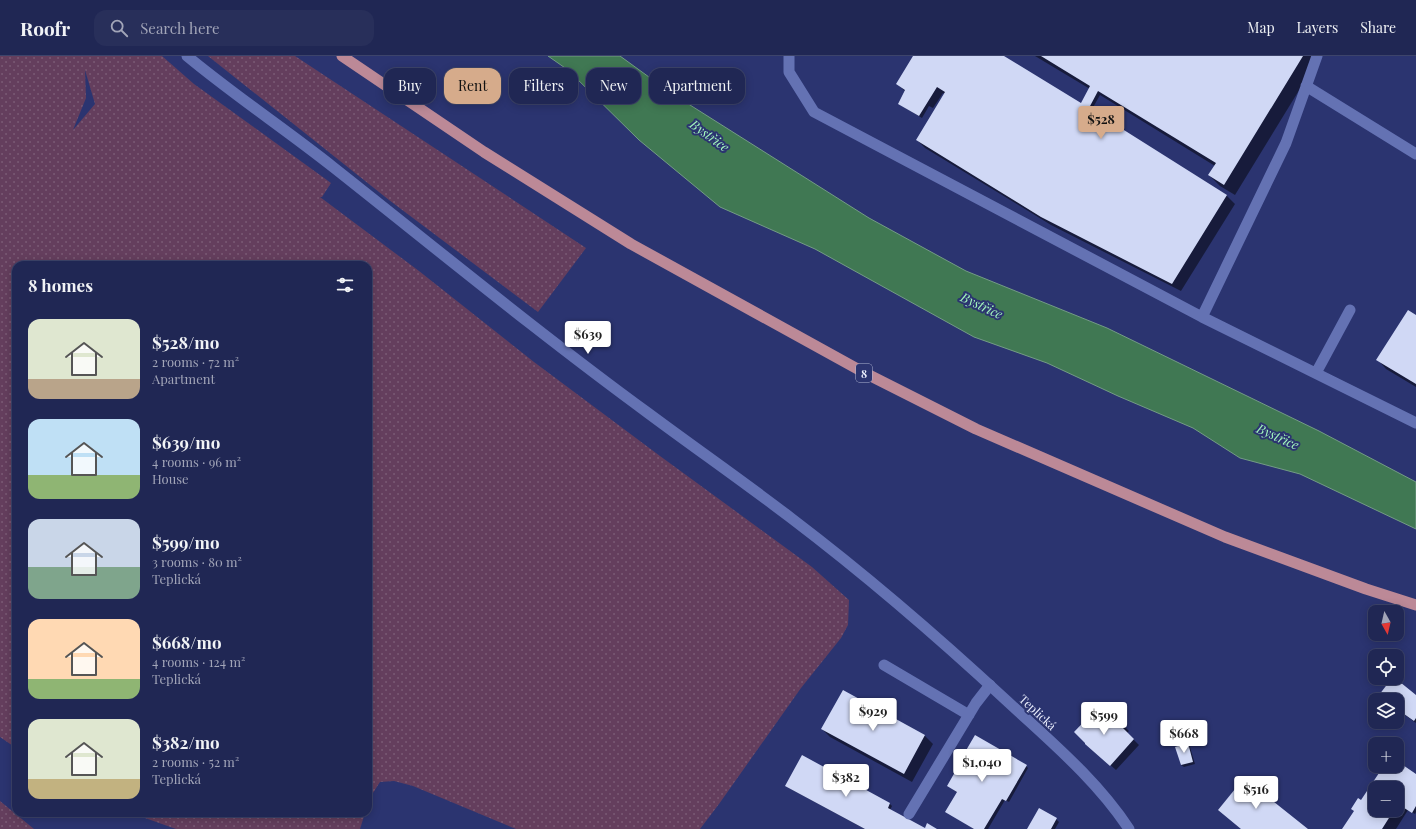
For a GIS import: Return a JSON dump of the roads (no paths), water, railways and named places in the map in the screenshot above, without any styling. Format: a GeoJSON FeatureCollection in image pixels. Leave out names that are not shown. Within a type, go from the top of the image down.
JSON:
{"type":"FeatureCollection","features":[{"type":"Feature","properties":{"kind":"main road","name":"8"},"geometry":{"type":"LineString","coordinates":[[339,56],[352,63]]}},
{"type":"Feature","properties":{"kind":"main road","name":"8"},"geometry":{"type":"LineString","coordinates":[[342,56],[484,152],[631,244],[863,372],[976,429],[1225,537],[1366,589],[1416,604]]}},
{"type":"Feature","properties":{"kind":"street","name":"Teplická"},"geometry":{"type":"LineString","coordinates":[[187,56],[333,167],[582,365],[797,523],[867,579],[975,671],[1084,773],[1111,803],[1129,829]]}},
{"type":"Feature","properties":{"kind":"street"},"geometry":{"type":"LineString","coordinates":[[789,56],[789,72],[814,112],[1202,317],[1416,423]]}},
{"type":"Feature","properties":{"kind":"street"},"geometry":{"type":"LineString","coordinates":[[1202,317],[1286,143],[1317,56]]}},
{"type":"Feature","properties":{"kind":"street"},"geometry":{"type":"LineString","coordinates":[[1306,86],[1416,154]]}},
{"type":"Feature","properties":{"kind":"street"},"geometry":{"type":"LineString","coordinates":[[1316,374],[1350,310]]}},
{"type":"Feature","properties":{"kind":"street"},"geometry":{"type":"LineString","coordinates":[[884,665],[968,715]]}},
{"type":"Feature","properties":{"kind":"street"},"geometry":{"type":"LineString","coordinates":[[909,814],[968,715],[990,685]]}},
{"type":"Feature","properties":{"kind":"water"},"geometry":{"type":"Polygon","coordinates":[[[548,56],[620,56],[637,68],[586,68],[586,88],[578,80],[578,68],[565,68],[548,56]]]}},
{"type":"Feature","properties":{"kind":"water","name":"Bystřice"},"geometry":{"type":"Polygon","coordinates":[[[641,71],[649,77],[649,104],[688,104],[869,218],[966,271],[1107,328],[1319,431],[1416,482],[1416,529],[1300,474],[1240,458],[1193,428],[1118,396],[1047,363],[974,337],[815,249],[720,207],[639,140],[602,104],[641,104],[641,71]]]}}]}
